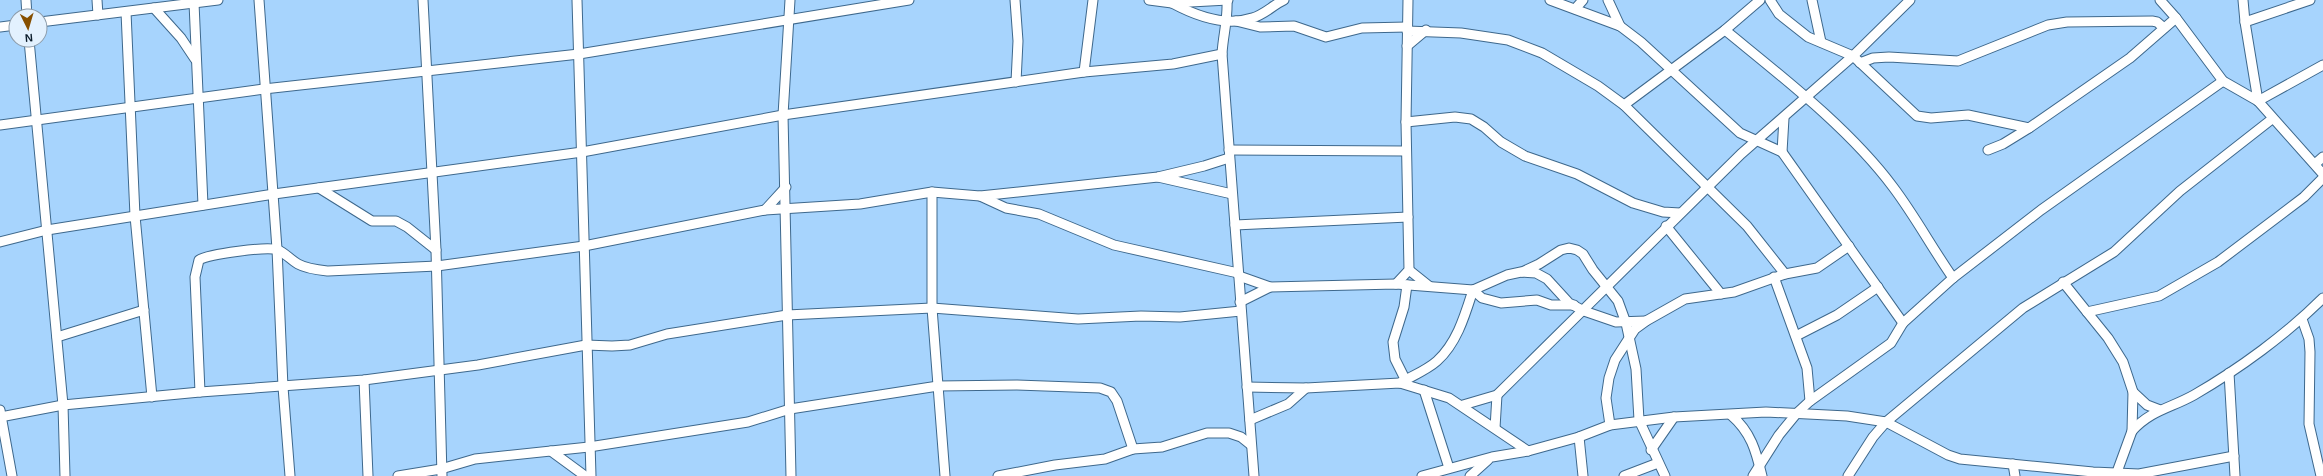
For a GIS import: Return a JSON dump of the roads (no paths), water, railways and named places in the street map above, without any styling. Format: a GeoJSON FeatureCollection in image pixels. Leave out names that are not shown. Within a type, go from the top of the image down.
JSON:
{"type":"FeatureCollection","features":[{"type":"Feature","properties":{"kind":"street"},"geometry":{"type":"LineString","coordinates":[[97,0],[98,15]]}},
{"type":"Feature","properties":{"kind":"street"},"geometry":{"type":"LineString","coordinates":[[48,21],[218,0]]}},
{"type":"Feature","properties":{"kind":"street"},"geometry":{"type":"LineString","coordinates":[[259,0],[264,89],[274,194],[283,387],[290,476]]}},
{"type":"Feature","properties":{"kind":"street"},"geometry":{"type":"LineString","coordinates":[[423,0],[437,266],[441,472]]}},
{"type":"Feature","properties":{"kind":"street"},"geometry":{"type":"LineString","coordinates":[[577,0],[591,476]]}},
{"type":"Feature","properties":{"kind":"street"},"geometry":{"type":"LineString","coordinates":[[790,0],[790,20],[783,115],[786,187],[791,476]]}},
{"type":"Feature","properties":{"kind":"street"},"geometry":{"type":"LineString","coordinates":[[0,125],[264,89],[579,54],[909,0]]}},
{"type":"Feature","properties":{"kind":"street"},"geometry":{"type":"LineString","coordinates":[[1015,0],[1018,41],[1016,82]]}},
{"type":"Feature","properties":{"kind":"street"},"geometry":{"type":"LineString","coordinates":[[1084,72],[1093,0]]}},
{"type":"Feature","properties":{"kind":"street"},"geometry":{"type":"LineString","coordinates":[[1149,0],[1172,3],[1228,0],[1232,21],[1222,41],[1222,54],[1254,476]]}},
{"type":"Feature","properties":{"kind":"street"},"geometry":{"type":"LineString","coordinates":[[1232,21],[1252,18],[1284,0]]}},
{"type":"Feature","properties":{"kind":"street"},"geometry":{"type":"LineString","coordinates":[[1396,284],[1408,270],[1406,122],[1408,0]]}},
{"type":"Feature","properties":{"kind":"street"},"geometry":{"type":"LineString","coordinates":[[1575,9],[1583,0]]}},
{"type":"Feature","properties":{"kind":"street"},"geometry":{"type":"LineString","coordinates":[[1608,0],[1620,26]]}},
{"type":"Feature","properties":{"kind":"street"},"geometry":{"type":"LineString","coordinates":[[1624,105],[1725,30],[1760,0]]}},
{"type":"Feature","properties":{"kind":"street"},"geometry":{"type":"LineString","coordinates":[[1770,0],[1780,14],[1790,24],[1808,37],[1853,56],[1917,116],[1931,118],[1968,115],[2029,128]]}},
{"type":"Feature","properties":{"kind":"street"},"geometry":{"type":"LineString","coordinates":[[1812,0],[1821,42]]}},
{"type":"Feature","properties":{"kind":"street"},"geometry":{"type":"LineString","coordinates":[[1462,405],[1497,395],[1557,333],[1584,311],[1608,287],[1666,226],[1708,188],[1756,141],[1853,56],[1910,0]]}},
{"type":"Feature","properties":{"kind":"street"},"geometry":{"type":"LineString","coordinates":[[2160,0],[2176,18],[2223,81],[2258,101],[2323,174]]}},
{"type":"Feature","properties":{"kind":"street"},"geometry":{"type":"LineString","coordinates":[[2243,0],[2245,22],[2258,101]]}},
{"type":"Feature","properties":{"kind":"street"},"geometry":{"type":"LineString","coordinates":[[2245,22],[2310,0]]}},
{"type":"Feature","properties":{"kind":"street"},"geometry":{"type":"LineString","coordinates":[[1554,1],[1620,26],[1671,69],[1740,133],[1782,152],[1903,323]]}},
{"type":"Feature","properties":{"kind":"street"},"geometry":{"type":"LineString","coordinates":[[194,3],[196,98],[203,205]]}},
{"type":"Feature","properties":{"kind":"street"},"geometry":{"type":"LineString","coordinates":[[1172,3],[1203,17],[1260,26],[1294,26],[1326,37],[1362,28],[1426,30],[1488,37],[1525,46],[1542,53],[1598,86],[1624,105],[1689,172],[1708,188],[1747,226],[1785,274]]}},
{"type":"Feature","properties":{"kind":"street"},"geometry":{"type":"LineString","coordinates":[[154,8],[195,58]]}},
{"type":"Feature","properties":{"kind":"street"},"geometry":{"type":"LineString","coordinates":[[126,12],[135,216],[152,397]]}},
{"type":"Feature","properties":{"kind":"street"},"geometry":{"type":"LineString","coordinates":[[1988,150],[2003,144],[2029,128],[2130,58],[2176,18]]}},
{"type":"Feature","properties":{"kind":"street"},"geometry":{"type":"LineString","coordinates":[[1860,63],[1873,58],[1889,57],[1958,61],[2048,25],[2067,22],[2152,21],[2157,22],[2164,28]]}},
{"type":"Feature","properties":{"kind":"street"},"geometry":{"type":"LineString","coordinates":[[1407,46],[1426,30]]}},
{"type":"Feature","properties":{"kind":"street"},"geometry":{"type":"LineString","coordinates":[[1725,30],[1806,96],[1860,150],[1893,186],[1953,278]]}},
{"type":"Feature","properties":{"kind":"street"},"geometry":{"type":"LineString","coordinates":[[30,48],[64,406],[65,476]]}},
{"type":"Feature","properties":{"kind":"street"},"geometry":{"type":"LineString","coordinates":[[0,242],[47,230],[274,194],[582,152],[783,115],[1084,72],[1173,64],[1222,54]]}},
{"type":"Feature","properties":{"kind":"street"},"geometry":{"type":"LineString","coordinates":[[2258,101],[2323,65]]}},
{"type":"Feature","properties":{"kind":"street"},"geometry":{"type":"LineString","coordinates":[[1753,476],[1779,435],[1797,413],[1810,401],[1891,343],[1903,323],[1953,278],[2041,210],[2223,81]]}},
{"type":"Feature","properties":{"kind":"street"},"geometry":{"type":"LineString","coordinates":[[1406,122],[1455,117],[1471,119],[1484,127],[1501,142],[1525,156],[1577,174],[1633,204],[1663,212],[1680,213]]}},
{"type":"Feature","properties":{"kind":"street"},"geometry":{"type":"LineString","coordinates":[[1782,152],[1784,118]]}},
{"type":"Feature","properties":{"kind":"street"},"geometry":{"type":"LineString","coordinates":[[1848,476],[1873,437],[1886,422],[2023,308],[2063,282],[2101,262],[2114,252],[2180,191],[2272,118]]}},
{"type":"Feature","properties":{"kind":"street"},"geometry":{"type":"LineString","coordinates":[[200,392],[196,277],[199,260],[206,256],[251,250],[277,249],[299,265],[314,270],[386,270],[437,266],[584,246],[765,210],[860,204],[937,192],[980,196],[1158,177],[1204,166],[1229,154],[1406,150]]}},
{"type":"Feature","properties":{"kind":"street"},"geometry":{"type":"LineString","coordinates":[[2315,164],[2323,157]]}},
{"type":"Feature","properties":{"kind":"street"},"geometry":{"type":"LineString","coordinates":[[1158,177],[1232,194]]}},
{"type":"Feature","properties":{"kind":"street"},"geometry":{"type":"LineString","coordinates":[[2087,312],[2159,296],[2218,262],[2304,197],[2323,178]]}},
{"type":"Feature","properties":{"kind":"street"},"geometry":{"type":"LineString","coordinates":[[765,210],[786,187]]}},
{"type":"Feature","properties":{"kind":"street"},"geometry":{"type":"LineString","coordinates":[[319,188],[372,221],[396,221],[407,227],[436,250]]}},
{"type":"Feature","properties":{"kind":"street"},"geometry":{"type":"LineString","coordinates":[[937,192],[932,204],[932,308],[945,476]]}},
{"type":"Feature","properties":{"kind":"street"},"geometry":{"type":"LineString","coordinates":[[980,196],[1006,208],[1039,214],[1114,245],[1238,275],[1270,287],[1396,284],[1473,290],[1507,275],[1521,272],[1539,264],[1561,250],[1569,248],[1583,254],[1592,270],[1608,287],[1618,301],[1626,323],[1636,369],[1639,420],[1651,450],[1665,476]]}},
{"type":"Feature","properties":{"kind":"street"},"geometry":{"type":"LineString","coordinates":[[1235,225],[1408,217]]}},
{"type":"Feature","properties":{"kind":"street"},"geometry":{"type":"LineString","coordinates":[[1666,226],[1721,294]]}},
{"type":"Feature","properties":{"kind":"street"},"geometry":{"type":"LineString","coordinates":[[1610,425],[1606,398],[1609,378],[1615,360],[1629,337],[1646,321],[1685,299],[1703,295],[1734,292],[1774,277],[1817,268],[1849,246]]}},
{"type":"Feature","properties":{"kind":"street"},"geometry":{"type":"LineString","coordinates":[[1408,270],[1429,286]]}},
{"type":"Feature","properties":{"kind":"street"},"geometry":{"type":"LineString","coordinates":[[1521,272],[1536,273],[1547,278],[1569,302],[1584,311],[1616,322],[1626,323],[1646,321]]}},
{"type":"Feature","properties":{"kind":"street"},"geometry":{"type":"LineString","coordinates":[[1774,277],[1796,336],[1809,378],[1810,401]]}},
{"type":"Feature","properties":{"kind":"street"},"geometry":{"type":"LineString","coordinates":[[2063,282],[2108,338],[2123,362],[2133,392],[2132,431],[2117,472]]}},
{"type":"Feature","properties":{"kind":"street"},"geometry":{"type":"LineString","coordinates":[[1402,381],[1393,347],[1404,307],[1407,285]]}},
{"type":"Feature","properties":{"kind":"street"},"geometry":{"type":"LineString","coordinates":[[12,476],[0,414],[200,392],[364,380],[478,365],[586,345],[630,345],[667,334],[787,314],[932,308],[1078,319],[1141,316],[1180,317],[1240,307],[1270,287]]}},
{"type":"Feature","properties":{"kind":"street"},"geometry":{"type":"LineString","coordinates":[[1796,336],[1837,316],[1878,287]]}},
{"type":"Feature","properties":{"kind":"street"},"geometry":{"type":"LineString","coordinates":[[1473,290],[1482,298],[1501,303],[1537,300],[1551,305],[1574,305]]}},
{"type":"Feature","properties":{"kind":"street"},"geometry":{"type":"LineString","coordinates":[[1247,387],[1306,388],[1402,381],[1436,362],[1453,343],[1473,290]]}},
{"type":"Feature","properties":{"kind":"street"},"geometry":{"type":"LineString","coordinates":[[2132,431],[2143,419],[2193,395],[2229,372],[2302,319],[2323,298]]}},
{"type":"Feature","properties":{"kind":"street"},"geometry":{"type":"LineString","coordinates":[[57,337],[144,310]]}},
{"type":"Feature","properties":{"kind":"street"},"geometry":{"type":"LineString","coordinates":[[2302,319],[2309,339],[2310,352],[2308,424],[2321,476]]}},
{"type":"Feature","properties":{"kind":"street"},"geometry":{"type":"LineString","coordinates":[[2229,372],[2235,476]]}},
{"type":"Feature","properties":{"kind":"street"},"geometry":{"type":"LineString","coordinates":[[364,380],[368,476]]}},
{"type":"Feature","properties":{"kind":"street"},"geometry":{"type":"LineString","coordinates":[[1402,381],[1449,398],[1462,405],[1528,451]]}},
{"type":"Feature","properties":{"kind":"street"},"geometry":{"type":"LineString","coordinates":[[398,476],[441,472],[475,459],[589,447],[748,422],[790,409],[938,386],[1017,384],[1100,388],[1111,392],[1117,401],[1133,449]]}},
{"type":"Feature","properties":{"kind":"street"},"geometry":{"type":"LineString","coordinates":[[1250,420],[1288,404],[1306,388]]}},
{"type":"Feature","properties":{"kind":"street"},"geometry":{"type":"LineString","coordinates":[[1424,390],[1449,468]]}},
{"type":"Feature","properties":{"kind":"street"},"geometry":{"type":"LineString","coordinates":[[2133,392],[2147,405],[2160,410]]}},
{"type":"Feature","properties":{"kind":"street"},"geometry":{"type":"LineString","coordinates":[[1495,428],[1497,395]]}},
{"type":"Feature","properties":{"kind":"street"},"geometry":{"type":"LineString","coordinates":[[1422,476],[1492,457],[1528,451],[1579,437],[1610,425],[1639,420],[1674,417],[1766,412],[1847,416],[1886,422],[1948,456],[2094,472],[2139,474],[2234,456]]}},
{"type":"Feature","properties":{"kind":"street"},"geometry":{"type":"LineString","coordinates":[[1731,415],[1743,426],[1749,436],[1762,476]]}},
{"type":"Feature","properties":{"kind":"street"},"geometry":{"type":"LineString","coordinates":[[1651,450],[1674,417]]}},
{"type":"Feature","properties":{"kind":"street"},"geometry":{"type":"LineString","coordinates":[[998,476],[1055,465],[1105,459],[1133,449],[1162,447],[1207,434],[1228,433],[1241,437],[1251,446]]}},
{"type":"Feature","properties":{"kind":"street"},"geometry":{"type":"LineString","coordinates":[[1579,437],[1583,476]]}},
{"type":"Feature","properties":{"kind":"street"},"geometry":{"type":"LineString","coordinates":[[551,451],[585,476]]}},
{"type":"Feature","properties":{"kind":"street"},"geometry":{"type":"LineString","coordinates":[[1470,476],[1479,466],[1492,457]]}},
{"type":"Feature","properties":{"kind":"street"},"geometry":{"type":"LineString","coordinates":[[1624,476],[1658,463]]}},
{"type":"Feature","properties":{"kind":"street"},"geometry":{"type":"LineString","coordinates":[[2013,464],[2015,476]]}},
{"type":"Feature","properties":{"kind":"street"},"geometry":{"type":"LineString","coordinates":[[1460,466],[1467,476]]}}]}
